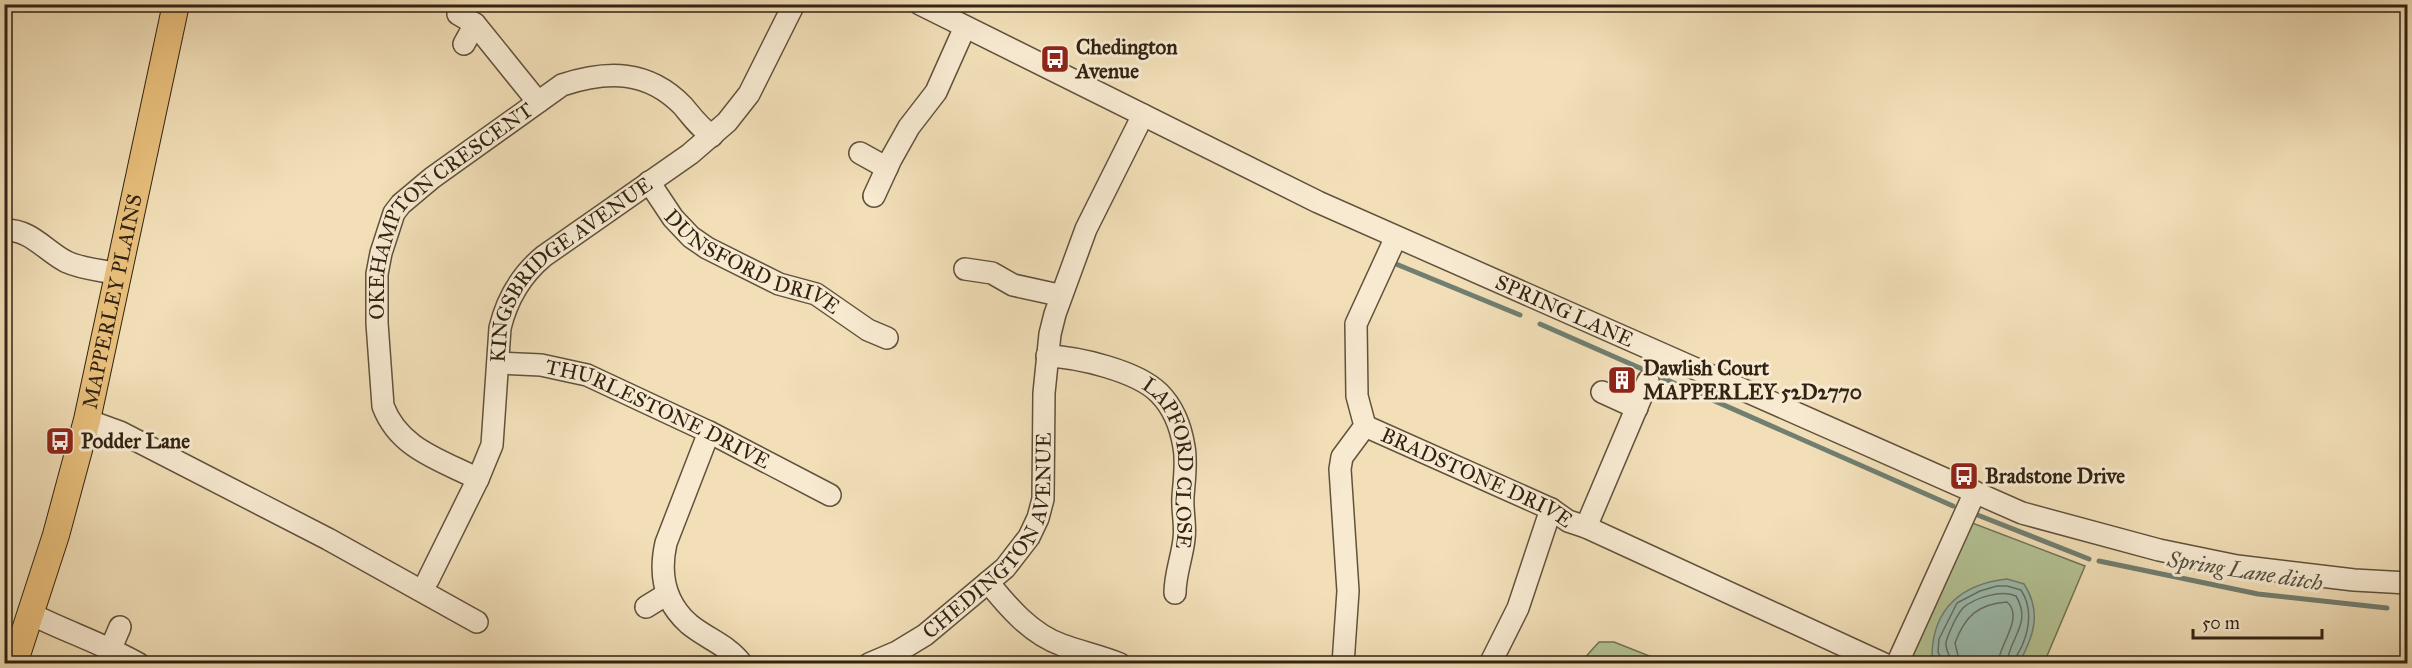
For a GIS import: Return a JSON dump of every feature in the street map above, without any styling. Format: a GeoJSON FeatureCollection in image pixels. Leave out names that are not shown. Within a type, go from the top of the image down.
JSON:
{"type":"FeatureCollection","features":[{"type":"Feature","properties":{"kind":"main road","name":"MAPPERLEY PLAINS"},"geometry":{"type":"LineString","coordinates":[[14,663],[69,492],[87,420],[176,4]]}},
{"type":"Feature","properties":{"kind":"street","name":"KINGSBRIDGE AVENUE"},"geometry":{"type":"LineString","coordinates":[[428,580],[478,479],[492,445],[500,328],[514,289],[529,268],[690,154],[728,122],[749,94],[794,4]]}},
{"type":"Feature","properties":{"kind":"street","name":"SPRING LANE"},"geometry":{"type":"LineString","coordinates":[[920,4],[1270,180],[2022,513],[2129,543],[2237,567],[2408,583]]}},
{"type":"Feature","properties":{"kind":"street"},"geometry":{"type":"LineString","coordinates":[[464,44],[466,19],[538,102]]}},
{"type":"Feature","properties":{"kind":"street"},"geometry":{"type":"LineString","coordinates":[[874,196],[909,127],[936,92],[965,27]]}},
{"type":"Feature","properties":{"kind":"street","name":"OKEHAMPTON CRESCENT"},"geometry":{"type":"LineString","coordinates":[[478,479],[430,457],[406,440],[387,417],[381,392],[377,274],[386,235],[394,213],[401,204],[462,156],[562,85],[577,80],[602,76],[640,78],[656,84],[682,105],[703,131],[712,136]]}},
{"type":"Feature","properties":{"kind":"street","name":"CHEDINGTON AVENUE"},"geometry":{"type":"LineString","coordinates":[[869,663],[897,652],[926,635],[1012,560],[1029,537],[1038,518],[1043,499],[1044,393],[1050,334],[1060,297],[1086,229],[1143,115]]}},
{"type":"Feature","properties":{"kind":"street"},"geometry":{"type":"LineString","coordinates":[[860,153],[887,168]]}},
{"type":"Feature","properties":{"kind":"street","name":"DUNSFORD DRIVE"},"geometry":{"type":"LineString","coordinates":[[649,182],[673,218],[691,237],[707,248],[779,284],[816,294],[872,338]]}},
{"type":"Feature","properties":{"kind":"street"},"geometry":{"type":"LineString","coordinates":[[4,230],[30,235],[68,262],[118,274]]}},
{"type":"Feature","properties":{"kind":"street"},"geometry":{"type":"LineString","coordinates":[[1344,663],[1348,591],[1340,469],[1342,457],[1365,426],[1357,396],[1356,324],[1396,237]]}},
{"type":"Feature","properties":{"kind":"street"},"geometry":{"type":"LineString","coordinates":[[965,269],[997,264],[1013,285],[1060,297]]}},
{"type":"Feature","properties":{"kind":"street","name":"LAPFORD CLOSE"},"geometry":{"type":"LineString","coordinates":[[1047,356],[1076,358],[1108,367],[1157,391],[1168,404],[1181,431],[1185,459],[1184,540],[1169,581]]}},
{"type":"Feature","properties":{"kind":"street","name":"THURLESTONE DRIVE"},"geometry":{"type":"LineString","coordinates":[[498,363],[541,365],[587,375],[709,432],[806,494],[830,495]]}},
{"type":"Feature","properties":{"kind":"street"},"geometry":{"type":"LineString","coordinates":[[1586,527],[1648,381]]}},
{"type":"Feature","properties":{"kind":"street"},"geometry":{"type":"LineString","coordinates":[[1602,392],[1637,408]]}},
{"type":"Feature","properties":{"kind":"street"},"geometry":{"type":"LineString","coordinates":[[87,420],[120,432],[328,540],[477,622]]}},
{"type":"Feature","properties":{"kind":"street","name":"BRADSTONE DRIVE"},"geometry":{"type":"LineString","coordinates":[[1365,426],[1551,509],[1568,521],[1586,527],[1884,663]]}},
{"type":"Feature","properties":{"kind":"street"},"geometry":{"type":"LineString","coordinates":[[709,432],[666,543],[662,568],[663,584],[674,608],[690,624],[729,650],[742,663]]}},
{"type":"Feature","properties":{"kind":"street"},"geometry":{"type":"LineString","coordinates":[[1897,663],[1975,492]]}},
{"type":"Feature","properties":{"kind":"street"},"geometry":{"type":"LineString","coordinates":[[1490,663],[1518,608],[1551,509]]}},
{"type":"Feature","properties":{"kind":"street"},"geometry":{"type":"LineString","coordinates":[[988,582],[1018,616],[1041,634],[1062,645],[1107,661]]}},
{"type":"Feature","properties":{"kind":"street"},"geometry":{"type":"LineString","coordinates":[[646,607],[667,594]]}},
{"type":"Feature","properties":{"kind":"street"},"geometry":{"type":"LineString","coordinates":[[31,614],[75,636],[111,648],[139,663]]}},
{"type":"Feature","properties":{"kind":"street"},"geometry":{"type":"LineString","coordinates":[[111,648],[120,627]]}},
{"type":"Feature","properties":{"kind":"green space"},"geometry":{"type":"Polygon","coordinates":[[[1967,521],[2085,566],[2044,663],[1909,664],[1967,521]]]}},
{"type":"Feature","properties":{"kind":"green space"},"geometry":{"type":"Polygon","coordinates":[[[1599,642],[1614,642],[1667,663],[1580,663],[1599,642]]]}},
{"type":"Feature","properties":{"kind":"water"},"geometry":{"type":"Polygon","coordinates":[[[2007,579],[2024,584],[2033,604],[2032,634],[2019,663],[1940,663],[1932,655],[1934,638],[1944,612],[1953,601],[1976,586],[2007,579]]]}},
{"type":"Feature","properties":{"kind":"waterway"},"geometry":{"type":"LineString","coordinates":[[1396,264],[1520,315]]}},
{"type":"Feature","properties":{"kind":"waterway"},"geometry":{"type":"LineString","coordinates":[[1540,324],[1953,506]]}},
{"type":"Feature","properties":{"kind":"waterway"},"geometry":{"type":"LineString","coordinates":[[1975,514],[2089,559]]}},
{"type":"Feature","properties":{"kind":"waterway","name":"Spring Lane ditch"},"geometry":{"type":"LineString","coordinates":[[2099,561],[2258,594],[2387,608]]}},
{"type":"Feature","properties":{"kind":"place","name":"Chedington Avenue"},"geometry":{"type":"Point","coordinates":[1055,59]}},
{"type":"Feature","properties":{"kind":"place","name":"Dawlish Court MAPPERLEY 52D2770"},"geometry":{"type":"Point","coordinates":[1622,380]}},
{"type":"Feature","properties":{"kind":"place","name":"Podder Lane"},"geometry":{"type":"Point","coordinates":[60,441]}},
{"type":"Feature","properties":{"kind":"place","name":"Bradstone Drive"},"geometry":{"type":"Point","coordinates":[1964,476]}}]}
